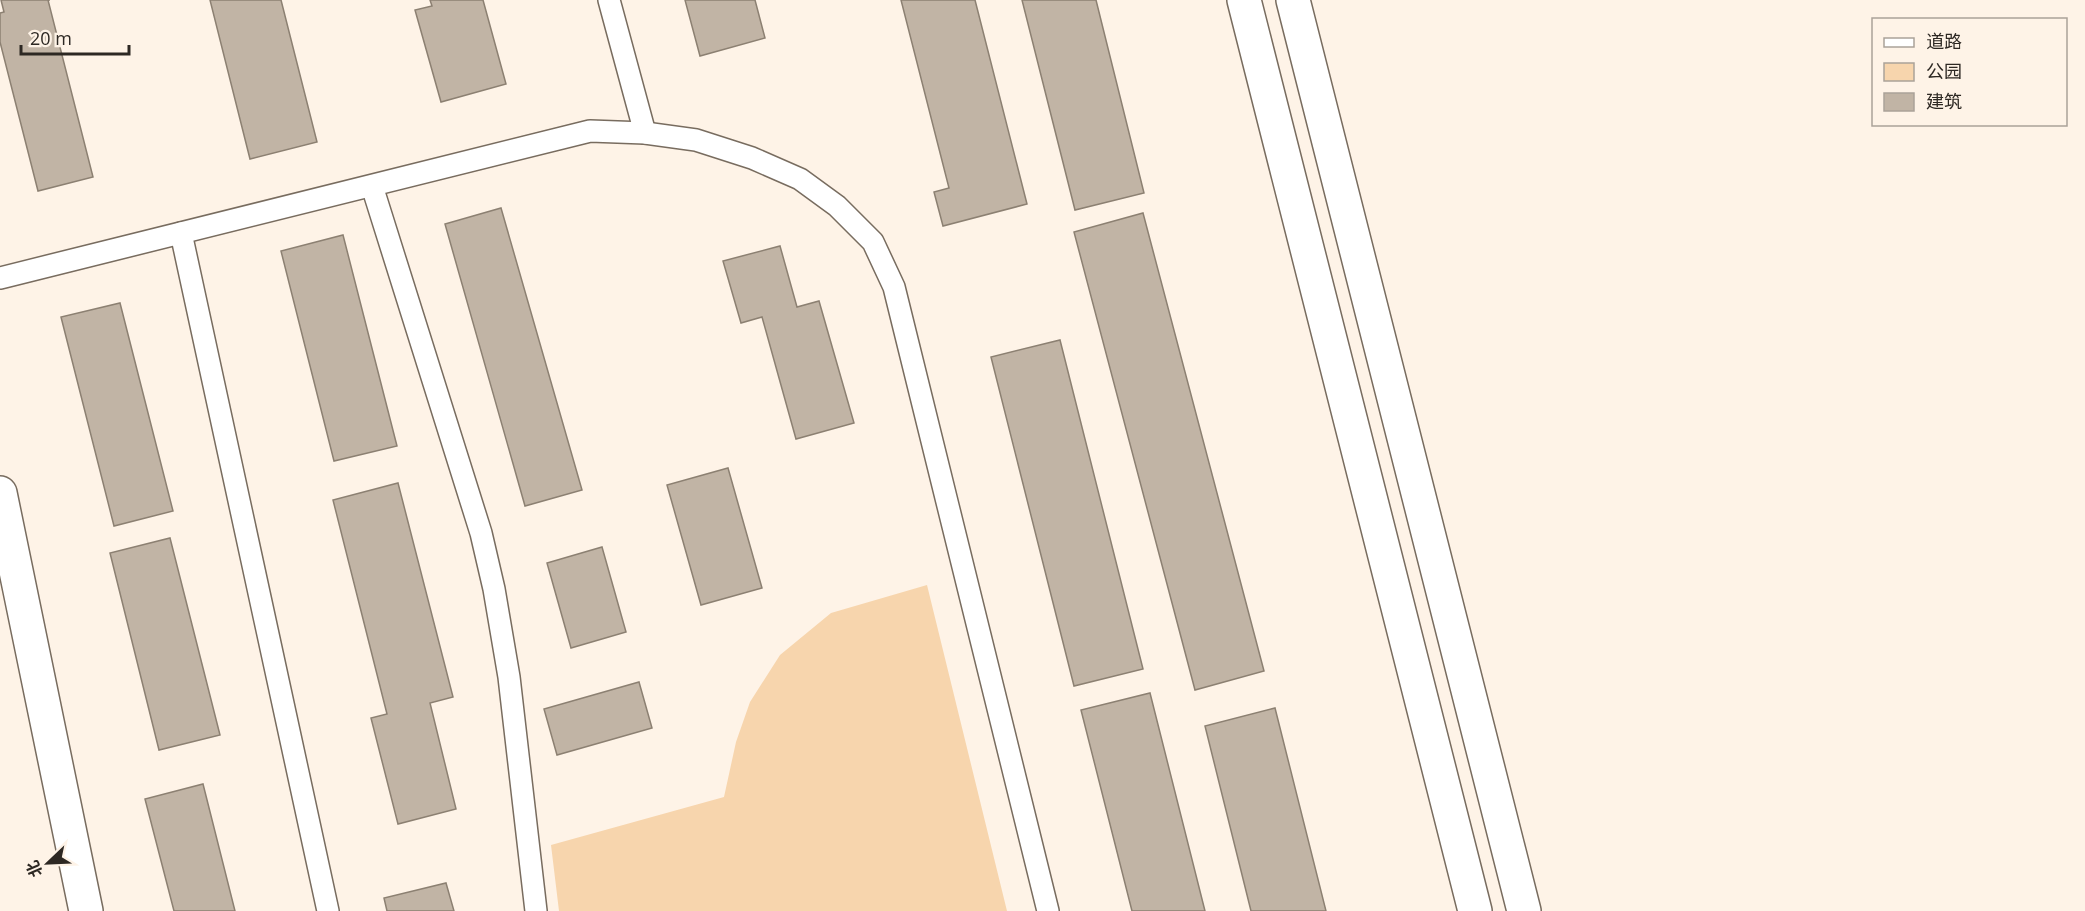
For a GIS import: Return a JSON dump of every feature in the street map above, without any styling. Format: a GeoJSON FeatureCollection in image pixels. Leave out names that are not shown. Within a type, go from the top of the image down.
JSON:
{"type":"FeatureCollection","features":[{"type":"Feature","properties":{"kind":"street"},"geometry":{"type":"LineString","coordinates":[[1244,0],[1475,911]]}},
{"type":"Feature","properties":{"kind":"street"},"geometry":{"type":"LineString","coordinates":[[1293,0],[1524,911]]}},
{"type":"Feature","properties":{"kind":"street"},"geometry":{"type":"LineString","coordinates":[[0,493],[86,911]]}},
{"type":"Feature","properties":{"kind":"lane"},"geometry":{"type":"LineString","coordinates":[[609,0],[645,134]]}},
{"type":"Feature","properties":{"kind":"lane"},"geometry":{"type":"LineString","coordinates":[[0,278],[590,131],[696,140],[752,158],[800,179],[837,206],[873,242],[894,287],[1048,911]]}},
{"type":"Feature","properties":{"kind":"lane"},"geometry":{"type":"LineString","coordinates":[[372,186],[484,544],[509,677],[536,911]]}},
{"type":"Feature","properties":{"kind":"lane"},"geometry":{"type":"LineString","coordinates":[[181,233],[328,911]]}},
{"type":"Feature","properties":{"kind":"green space"},"geometry":{"type":"Polygon","coordinates":[[[927,585],[1007,911],[559,911],[551,845],[724,797],[736,742],[750,702],[780,655],[831,613],[927,585]]]}},
{"type":"Feature","properties":{"kind":"building"},"geometry":{"type":"Polygon","coordinates":[[[1,0],[48,0],[93,177],[38,191],[0,42],[0,13],[4,12],[1,0]]]}},
{"type":"Feature","properties":{"kind":"building"},"geometry":{"type":"Polygon","coordinates":[[[210,0],[281,0],[317,142],[250,159],[210,0]]]}},
{"type":"Feature","properties":{"kind":"building"},"geometry":{"type":"Polygon","coordinates":[[[430,0],[483,0],[506,84],[441,102],[415,10],[432,6],[430,0]]]}},
{"type":"Feature","properties":{"kind":"building"},"geometry":{"type":"Polygon","coordinates":[[[685,0],[755,0],[765,38],[700,56],[685,0]]]}},
{"type":"Feature","properties":{"kind":"building"},"geometry":{"type":"Polygon","coordinates":[[[901,0],[975,0],[1027,204],[943,226],[934,192],[949,188],[901,0]]]}},
{"type":"Feature","properties":{"kind":"building"},"geometry":{"type":"Polygon","coordinates":[[[1022,0],[1096,0],[1144,193],[1075,210],[1022,0]]]}},
{"type":"Feature","properties":{"kind":"building"},"geometry":{"type":"Polygon","coordinates":[[[501,208],[582,490],[525,506],[445,224],[501,208]]]}},
{"type":"Feature","properties":{"kind":"building"},"geometry":{"type":"Polygon","coordinates":[[[1143,213],[1264,671],[1195,690],[1074,232],[1143,213]]]}},
{"type":"Feature","properties":{"kind":"building"},"geometry":{"type":"Polygon","coordinates":[[[343,235],[397,446],[334,461],[281,251],[343,235]]]}},
{"type":"Feature","properties":{"kind":"building"},"geometry":{"type":"Polygon","coordinates":[[[780,246],[797,307],[819,301],[854,423],[796,439],[762,317],[741,323],[723,261],[780,246]]]}},
{"type":"Feature","properties":{"kind":"building"},"geometry":{"type":"Polygon","coordinates":[[[120,303],[173,511],[114,526],[61,317],[120,303]]]}},
{"type":"Feature","properties":{"kind":"building"},"geometry":{"type":"Polygon","coordinates":[[[1060,340],[1143,669],[1074,686],[991,357],[1060,340]]]}},
{"type":"Feature","properties":{"kind":"building"},"geometry":{"type":"Polygon","coordinates":[[[728,468],[762,588],[701,605],[667,485],[728,468]]]}},
{"type":"Feature","properties":{"kind":"building"},"geometry":{"type":"Polygon","coordinates":[[[398,483],[453,697],[430,703],[456,809],[398,824],[371,718],[387,714],[333,500],[398,483]]]}},
{"type":"Feature","properties":{"kind":"building"},"geometry":{"type":"Polygon","coordinates":[[[170,538],[220,735],[159,750],[110,553],[170,538]]]}},
{"type":"Feature","properties":{"kind":"building"},"geometry":{"type":"Polygon","coordinates":[[[602,547],[626,632],[571,648],[547,563],[602,547]]]}},
{"type":"Feature","properties":{"kind":"building"},"geometry":{"type":"Polygon","coordinates":[[[639,682],[652,728],[557,755],[544,709],[639,682]]]}},
{"type":"Feature","properties":{"kind":"building"},"geometry":{"type":"Polygon","coordinates":[[[1150,693],[1205,911],[1132,911],[1081,710],[1150,693]]]}},
{"type":"Feature","properties":{"kind":"building"},"geometry":{"type":"Polygon","coordinates":[[[1275,708],[1326,911],[1251,911],[1205,726],[1275,708]]]}},
{"type":"Feature","properties":{"kind":"building"},"geometry":{"type":"Polygon","coordinates":[[[203,784],[235,911],[174,911],[145,799],[203,784]]]}},
{"type":"Feature","properties":{"kind":"building"},"geometry":{"type":"Polygon","coordinates":[[[446,883],[454,911],[387,911],[384,898],[446,883]]]}}]}
